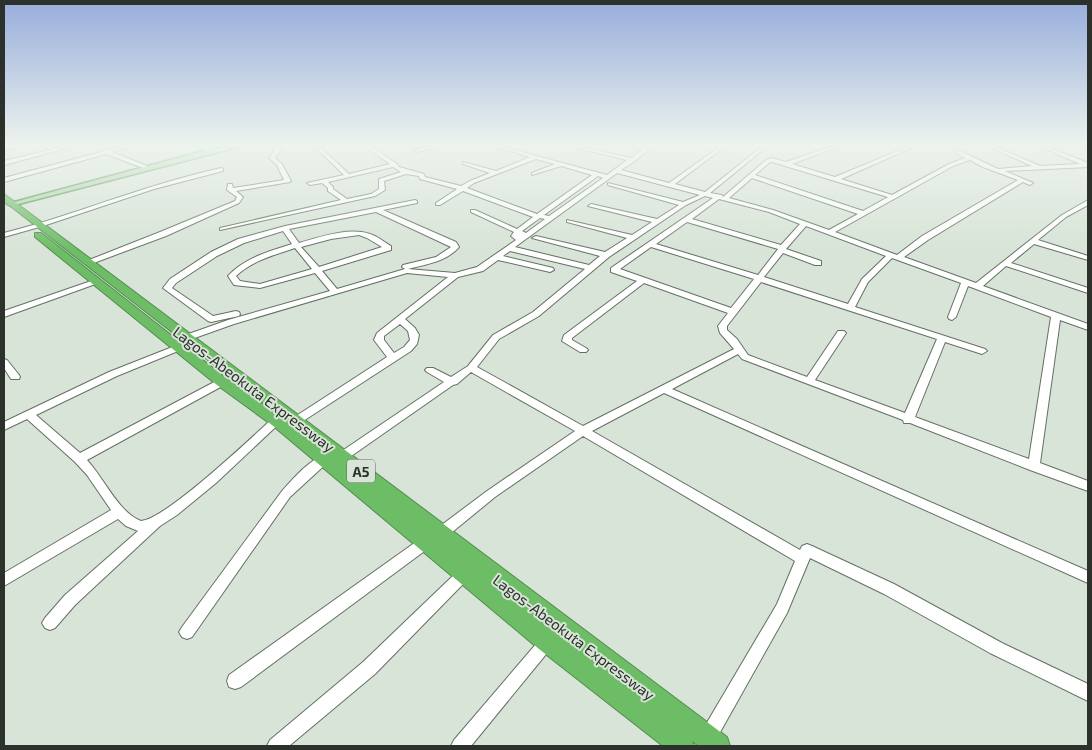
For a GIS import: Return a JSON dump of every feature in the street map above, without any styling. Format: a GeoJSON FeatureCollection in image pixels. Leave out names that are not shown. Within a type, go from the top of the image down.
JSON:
{"type":"FeatureCollection","features":[{"type":"Feature","properties":{"kind":"highway","name":"Lagos-Abeokuta Expressway"},"geometry":{"type":"LineString","coordinates":[[7,203],[97,282],[298,421],[440,534],[713,742]]}},
{"type":"Feature","properties":{"kind":"highway","name":"Lagos-Abeokuta Expressway"},"geometry":{"type":"LineString","coordinates":[[35,227],[88,262],[183,342],[222,382],[277,421],[547,642],[677,745]]}},
{"type":"Feature","properties":{"kind":"main road"},"geometry":{"type":"LineString","coordinates":[[7,203],[95,180]]}},
{"type":"Feature","properties":{"kind":"main road"},"geometry":{"type":"LineString","coordinates":[[7,203],[96,180]]}},
{"type":"Feature","properties":{"kind":"street"},"geometry":{"type":"LineString","coordinates":[[4,235],[35,227],[146,189],[182,180]]}},
{"type":"Feature","properties":{"kind":"street"},"geometry":{"type":"LineString","coordinates":[[88,262],[163,234],[238,202],[240,198],[230,187],[287,180]]}},
{"type":"Feature","properties":{"kind":"street"},"geometry":{"type":"LineString","coordinates":[[310,183],[328,180]]}},
{"type":"Feature","properties":{"kind":"street"},"geometry":{"type":"LineString","coordinates":[[222,229],[378,193],[383,188],[381,180]]}},
{"type":"Feature","properties":{"kind":"street"},"geometry":{"type":"LineString","coordinates":[[430,180],[461,188],[537,216],[550,218]]}},
{"type":"Feature","properties":{"kind":"street"},"geometry":{"type":"LineString","coordinates":[[438,204],[461,188],[478,180]]}},
{"type":"Feature","properties":{"kind":"street"},"geometry":{"type":"LineString","coordinates":[[518,231],[588,180]]}},
{"type":"Feature","properties":{"kind":"street"},"geometry":{"type":"LineString","coordinates":[[333,289],[407,271],[455,275],[480,269],[550,218],[609,180],[684,204]]}},
{"type":"Feature","properties":{"kind":"street"},"geometry":{"type":"LineString","coordinates":[[654,180],[704,194],[723,197],[806,223],[1088,327]]}},
{"type":"Feature","properties":{"kind":"street"},"geometry":{"type":"LineString","coordinates":[[671,184],[677,180]]}},
{"type":"Feature","properties":{"kind":"street"},"geometry":{"type":"LineString","coordinates":[[343,456],[471,368],[496,337],[536,314],[606,255],[684,204],[704,194],[722,180]]}},
{"type":"Feature","properties":{"kind":"street"},"geometry":{"type":"LineString","coordinates":[[733,312],[614,270],[746,180]]}},
{"type":"Feature","properties":{"kind":"street"},"geometry":{"type":"LineString","coordinates":[[763,180],[862,213]]}},
{"type":"Feature","properties":{"kind":"street"},"geometry":{"type":"LineString","coordinates":[[839,180],[893,197]]}},
{"type":"Feature","properties":{"kind":"street"},"geometry":{"type":"LineString","coordinates":[[830,232],[924,180]]}},
{"type":"Feature","properties":{"kind":"street"},"geometry":{"type":"LineString","coordinates":[[850,308],[865,282],[895,256],[1026,181],[1024,180]]}},
{"type":"Feature","properties":{"kind":"street"},"geometry":{"type":"LineString","coordinates":[[323,181],[331,188],[330,190],[346,201]]}},
{"type":"Feature","properties":{"kind":"street"},"geometry":{"type":"LineString","coordinates":[[305,295],[238,314],[211,319],[167,288],[173,281],[229,246],[285,228],[415,202]]}},
{"type":"Feature","properties":{"kind":"street"},"geometry":{"type":"LineString","coordinates":[[977,286],[1064,216],[1088,202]]}},
{"type":"Feature","properties":{"kind":"street"},"geometry":{"type":"LineString","coordinates":[[591,206],[658,221]]}},
{"type":"Feature","properties":{"kind":"street"},"geometry":{"type":"LineString","coordinates":[[4,426],[113,374],[231,322],[333,289],[437,259],[450,253],[455,247],[453,244],[377,210]]}},
{"type":"Feature","properties":{"kind":"street"},"geometry":{"type":"LineString","coordinates":[[474,211],[518,231],[523,238]]}},
{"type":"Feature","properties":{"kind":"street"},"geometry":{"type":"LineString","coordinates":[[688,220],[818,262]]}},
{"type":"Feature","properties":{"kind":"street"},"geometry":{"type":"LineString","coordinates":[[569,221],[633,237]]}},
{"type":"Feature","properties":{"kind":"street"},"geometry":{"type":"LineString","coordinates":[[806,223],[782,249],[722,329],[734,341],[739,350],[751,360],[1088,486]]}},
{"type":"Feature","properties":{"kind":"street"},"geometry":{"type":"LineString","coordinates":[[4,227],[12,232]]}},
{"type":"Feature","properties":{"kind":"street"},"geometry":{"type":"LineString","coordinates":[[285,228],[297,246],[333,289]]}},
{"type":"Feature","properties":{"kind":"street"},"geometry":{"type":"LineString","coordinates":[[359,233],[370,236],[388,248],[318,270],[252,286],[237,283],[232,276],[238,270],[257,259],[297,246],[346,234],[359,233]]}},
{"type":"Feature","properties":{"kind":"street"},"geometry":{"type":"LineString","coordinates":[[536,238],[606,255]]}},
{"type":"Feature","properties":{"kind":"street"},"geometry":{"type":"LineString","coordinates":[[1032,241],[1088,258]]}},
{"type":"Feature","properties":{"kind":"street"},"geometry":{"type":"LineString","coordinates":[[651,245],[706,261],[759,280],[982,351]]}},
{"type":"Feature","properties":{"kind":"street"},"geometry":{"type":"LineString","coordinates":[[509,248],[592,268]]}},
{"type":"Feature","properties":{"kind":"street"},"geometry":{"type":"LineString","coordinates":[[497,257],[550,270]]}},
{"type":"Feature","properties":{"kind":"street"},"geometry":{"type":"LineString","coordinates":[[1004,263],[1088,291]]}},
{"type":"Feature","properties":{"kind":"street"},"geometry":{"type":"LineString","coordinates":[[393,358],[379,340],[380,335],[455,275]]}},
{"type":"Feature","properties":{"kind":"street"},"geometry":{"type":"LineString","coordinates":[[583,350],[567,342],[567,337],[644,280]]}},
{"type":"Feature","properties":{"kind":"street"},"geometry":{"type":"LineString","coordinates":[[4,314],[97,282]]}},
{"type":"Feature","properties":{"kind":"street"},"geometry":{"type":"LineString","coordinates":[[952,317],[966,282]]}},
{"type":"Feature","properties":{"kind":"street"},"geometry":{"type":"LineString","coordinates":[[1034,467],[1056,315]]}},
{"type":"Feature","properties":{"kind":"street"},"geometry":{"type":"LineString","coordinates":[[298,421],[410,348],[416,339],[416,333],[398,319]]}},
{"type":"Feature","properties":{"kind":"street"},"geometry":{"type":"LineString","coordinates":[[809,382],[841,333]]}},
{"type":"Feature","properties":{"kind":"street"},"geometry":{"type":"LineString","coordinates":[[908,420],[942,339]]}},
{"type":"Feature","properties":{"kind":"street"},"geometry":{"type":"LineString","coordinates":[[440,534],[491,494],[583,431],[739,350]]}},
{"type":"Feature","properties":{"kind":"street"},"geometry":{"type":"LineString","coordinates":[[4,362],[15,377]]}},
{"type":"Feature","properties":{"kind":"street"},"geometry":{"type":"LineString","coordinates":[[471,368],[804,559]]}},
{"type":"Feature","properties":{"kind":"street"},"geometry":{"type":"LineString","coordinates":[[430,370],[452,382]]}},
{"type":"Feature","properties":{"kind":"street"},"geometry":{"type":"LineString","coordinates":[[79,459],[222,382]]}},
{"type":"Feature","properties":{"kind":"street"},"geometry":{"type":"LineString","coordinates":[[663,390],[1088,577]]}},
{"type":"Feature","properties":{"kind":"street"},"geometry":{"type":"LineString","coordinates":[[28,414],[79,459],[119,512],[136,526],[156,523]]}},
{"type":"Feature","properties":{"kind":"street"},"geometry":{"type":"LineString","coordinates":[[50,623],[70,600],[156,523],[175,510],[277,421]]}},
{"type":"Feature","properties":{"kind":"street"},"geometry":{"type":"LineString","coordinates":[[187,632],[286,494],[323,460]]}},
{"type":"Feature","properties":{"kind":"street"},"geometry":{"type":"LineString","coordinates":[[4,580],[119,512]]}},
{"type":"Feature","properties":{"kind":"street"},"geometry":{"type":"LineString","coordinates":[[235,681],[425,543]]}},
{"type":"Feature","properties":{"kind":"street"},"geometry":{"type":"LineString","coordinates":[[713,742],[782,608],[808,550],[889,589],[996,648],[1088,693]]}},
{"type":"Feature","properties":{"kind":"street"},"geometry":{"type":"LineString","coordinates":[[276,746],[369,668],[464,574]]}},
{"type":"Feature","properties":{"kind":"street"},"geometry":{"type":"LineString","coordinates":[[460,746],[547,642]]}}]}
